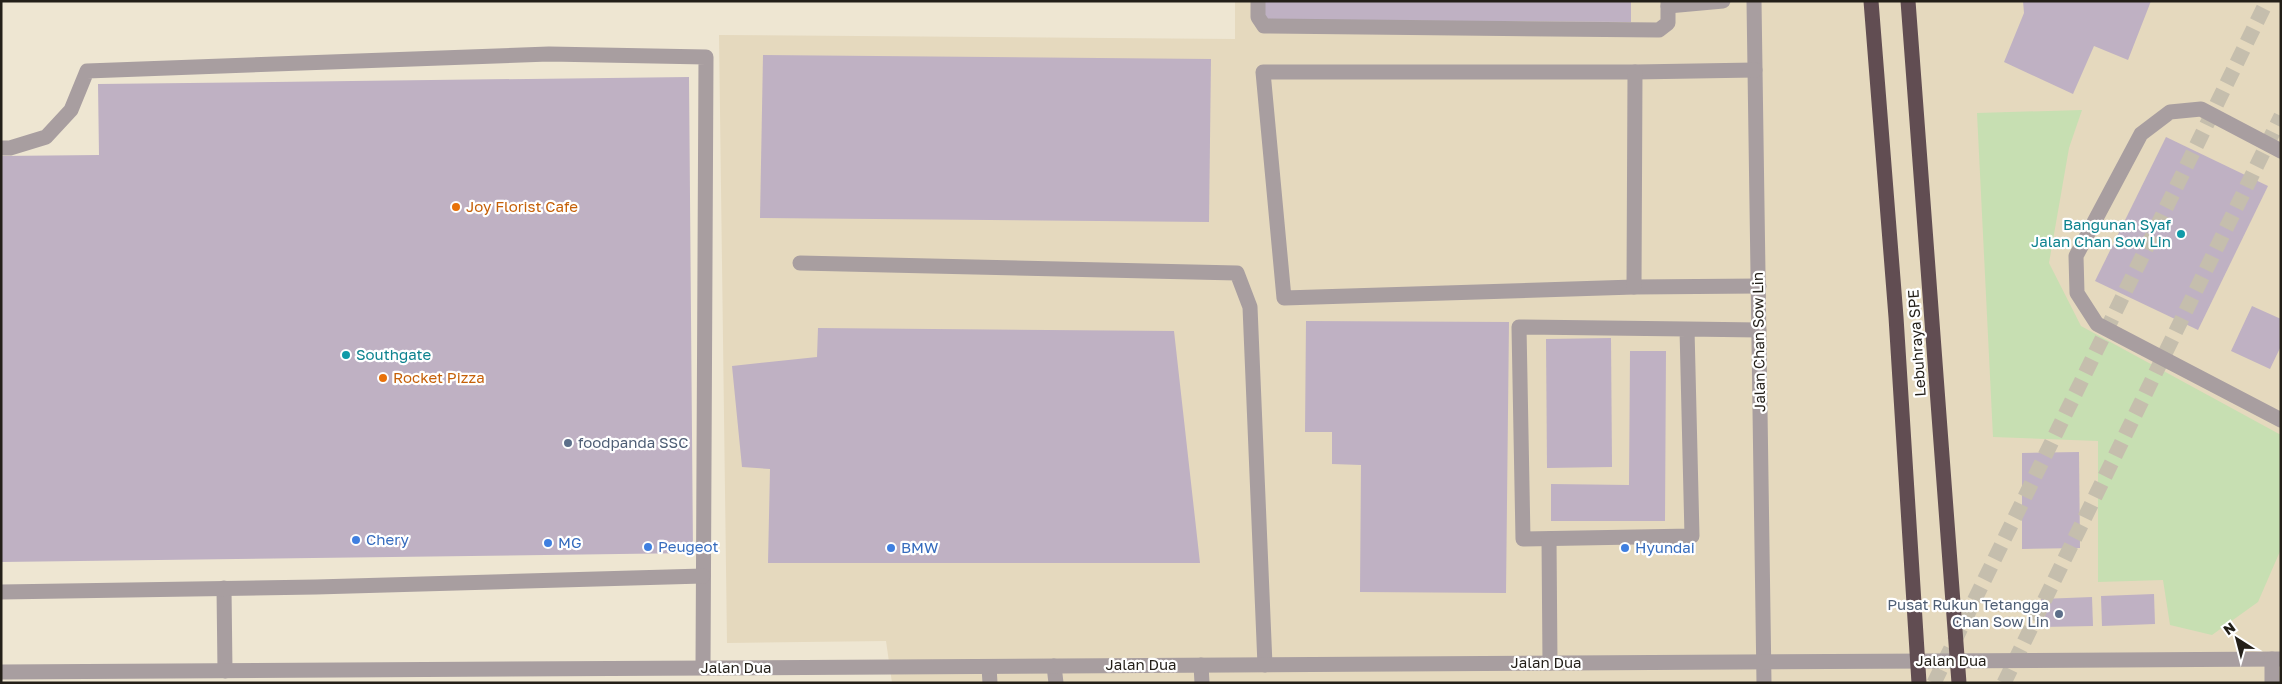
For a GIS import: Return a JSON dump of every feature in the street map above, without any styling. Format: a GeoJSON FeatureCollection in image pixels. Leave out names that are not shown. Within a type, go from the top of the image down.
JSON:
{"type":"FeatureCollection","features":[{"type":"Feature","properties":{"kind":"highway","name":"Lebuhraya SPE"},"geometry":{"type":"LineString","coordinates":[[1871,1],[1896,317],[1919,683]]}},
{"type":"Feature","properties":{"kind":"highway","name":"Lebuhraya SPE"},"geometry":{"type":"LineString","coordinates":[[1908,1],[1959,683]]}},
{"type":"Feature","properties":{"kind":"street"},"geometry":{"type":"LineString","coordinates":[[1258,1],[1258,17],[1264,26],[1659,30],[1668,23],[1668,4],[1723,1]]}},
{"type":"Feature","properties":{"kind":"street","name":"Jalan Chan Sow Lin"},"geometry":{"type":"LineString","coordinates":[[1754,1],[1764,683]]}},
{"type":"Feature","properties":{"kind":"street"},"geometry":{"type":"LineString","coordinates":[[1,148],[10,148],[46,136],[71,110],[87,71],[549,54],[706,57],[703,668]]}},
{"type":"Feature","properties":{"kind":"street"},"geometry":{"type":"LineString","coordinates":[[1755,70],[1635,72],[1264,72],[1284,298],[1634,287],[1759,286]]}},
{"type":"Feature","properties":{"kind":"street"},"geometry":{"type":"LineString","coordinates":[[1634,287],[1635,72]]}},
{"type":"Feature","properties":{"kind":"street"},"geometry":{"type":"LineString","coordinates":[[2281,151],[2201,109],[2170,112],[2141,134],[2076,256],[2077,293],[2097,324],[2281,420]]}},
{"type":"Feature","properties":{"kind":"street"},"geometry":{"type":"LineString","coordinates":[[800,263],[1237,273],[1250,307],[1265,665]]}},
{"type":"Feature","properties":{"kind":"street"},"geometry":{"type":"LineString","coordinates":[[1687,330],[1692,536],[1523,539],[1520,327],[1759,330]]}},
{"type":"Feature","properties":{"kind":"street"},"geometry":{"type":"LineString","coordinates":[[1549,539],[1550,663]]}},
{"type":"Feature","properties":{"kind":"street"},"geometry":{"type":"LineString","coordinates":[[1,592],[703,576]]}},
{"type":"Feature","properties":{"kind":"street"},"geometry":{"type":"LineString","coordinates":[[224,588],[225,671]]}},
{"type":"Feature","properties":{"kind":"street"},"geometry":{"type":"LineString","coordinates":[[2272,683],[2276,659]]}},
{"type":"Feature","properties":{"kind":"street","name":"Jalan Dua"},"geometry":{"type":"LineString","coordinates":[[1,672],[114,677],[225,671],[591,676],[703,668],[2276,659]]}},
{"type":"Feature","properties":{"kind":"street"},"geometry":{"type":"LineString","coordinates":[[1201,665],[1202,683]]}},
{"type":"Feature","properties":{"kind":"street"},"geometry":{"type":"LineString","coordinates":[[989,666],[990,683]]}},
{"type":"Feature","properties":{"kind":"street"},"geometry":{"type":"LineString","coordinates":[[1054,666],[1056,683]]}},
{"type":"Feature","properties":{"kind":"shaded area"},"geometry":{"type":"Polygon","coordinates":[[[1235,1],[2281,1],[2281,683],[892,683],[886,641],[727,643],[719,35],[1235,39],[1235,1]]]}},
{"type":"Feature","properties":{"kind":"green space"},"geometry":{"type":"Polygon","coordinates":[[[2082,110],[2069,148],[2049,263],[2081,326],[2281,435],[2281,549],[2258,602],[2212,635],[2170,625],[2163,580],[2098,582],[2098,441],[1993,437],[1977,113],[2082,110]]]}},
{"type":"Feature","properties":{"kind":"building"},"geometry":{"type":"Polygon","coordinates":[[[1263,1],[1631,1],[1631,22],[1262,20],[1263,1]]]}},
{"type":"Feature","properties":{"kind":"building"},"geometry":{"type":"Polygon","coordinates":[[[2023,1],[2151,1],[2128,60],[2094,46],[2073,94],[2004,62],[2024,13],[2023,1]]]}},
{"type":"Feature","properties":{"kind":"building"},"geometry":{"type":"Polygon","coordinates":[[[763,55],[1211,59],[1209,222],[760,218],[763,55]]]}},
{"type":"Feature","properties":{"kind":"building","name":"Southgate"},"geometry":{"type":"Polygon","coordinates":[[[689,77],[693,553],[1,562],[1,156],[99,155],[98,84],[689,77]]]}},
{"type":"Feature","properties":{"kind":"building","name":"Bangunan Syaf Jalan Chan Sow Lin"},"geometry":{"type":"Polygon","coordinates":[[[2166,137],[2268,186],[2198,330],[2095,281],[2166,137]]]}},
{"type":"Feature","properties":{"kind":"building"},"geometry":{"type":"Polygon","coordinates":[[[2252,306],[2281,319],[2281,346],[2270,369],[2231,351],[2252,306]]]}},
{"type":"Feature","properties":{"kind":"building"},"geometry":{"type":"Polygon","coordinates":[[[1306,321],[1509,322],[1506,593],[1360,592],[1361,465],[1332,464],[1332,432],[1305,432],[1306,321]]]}},
{"type":"Feature","properties":{"kind":"building"},"geometry":{"type":"Polygon","coordinates":[[[818,328],[1174,331],[1200,563],[768,563],[770,469],[742,467],[732,366],[817,357],[818,328]]]}},
{"type":"Feature","properties":{"kind":"building"},"geometry":{"type":"Polygon","coordinates":[[[1611,338],[1612,467],[1547,468],[1546,339],[1611,338]]]}},
{"type":"Feature","properties":{"kind":"building"},"geometry":{"type":"Polygon","coordinates":[[[1630,351],[1666,351],[1665,521],[1551,521],[1551,484],[1629,485],[1630,351]]]}},
{"type":"Feature","properties":{"kind":"building"},"geometry":{"type":"Polygon","coordinates":[[[2079,452],[2080,548],[2022,549],[2022,453],[2079,452]]]}},
{"type":"Feature","properties":{"kind":"building"},"geometry":{"type":"Polygon","coordinates":[[[2154,594],[2155,624],[2102,626],[2101,596],[2154,594]]]}},
{"type":"Feature","properties":{"kind":"building"},"geometry":{"type":"Polygon","coordinates":[[[2092,597],[2093,626],[2042,627],[2041,599],[2092,597]]]}},
{"type":"Feature","properties":{"kind":"tunnel"},"geometry":{"type":"LineString","coordinates":[[1934,683],[2267,1]]}},
{"type":"Feature","properties":{"kind":"tunnel"},"geometry":{"type":"LineString","coordinates":[[2004,683],[2281,116]]}},
{"type":"Feature","properties":{"kind":"place","name":"Joy Florist Cafe"},"geometry":{"type":"Point","coordinates":[456,207]}},
{"type":"Feature","properties":{"kind":"place","name":"Bangunan Syaf Jalan Chan Sow Lin"},"geometry":{"type":"Point","coordinates":[2181,234]}},
{"type":"Feature","properties":{"kind":"place","name":"Southgate"},"geometry":{"type":"Point","coordinates":[346,355]}},
{"type":"Feature","properties":{"kind":"place","name":"Rocket Pizza"},"geometry":{"type":"Point","coordinates":[383,378]}},
{"type":"Feature","properties":{"kind":"place","name":"foodpanda SSC"},"geometry":{"type":"Point","coordinates":[568,443]}},
{"type":"Feature","properties":{"kind":"place","name":"Chery"},"geometry":{"type":"Point","coordinates":[356,540]}},
{"type":"Feature","properties":{"kind":"place","name":"MG"},"geometry":{"type":"Point","coordinates":[548,543]}},
{"type":"Feature","properties":{"kind":"place","name":"Peugeot"},"geometry":{"type":"Point","coordinates":[648,547]}},
{"type":"Feature","properties":{"kind":"place","name":"BMW"},"geometry":{"type":"Point","coordinates":[891,548]}},
{"type":"Feature","properties":{"kind":"place","name":"Hyundai"},"geometry":{"type":"Point","coordinates":[1625,548]}},
{"type":"Feature","properties":{"kind":"place","name":"Pusat Rukun Tetangga Chan Sow Lin"},"geometry":{"type":"Point","coordinates":[2059,614]}}]}
